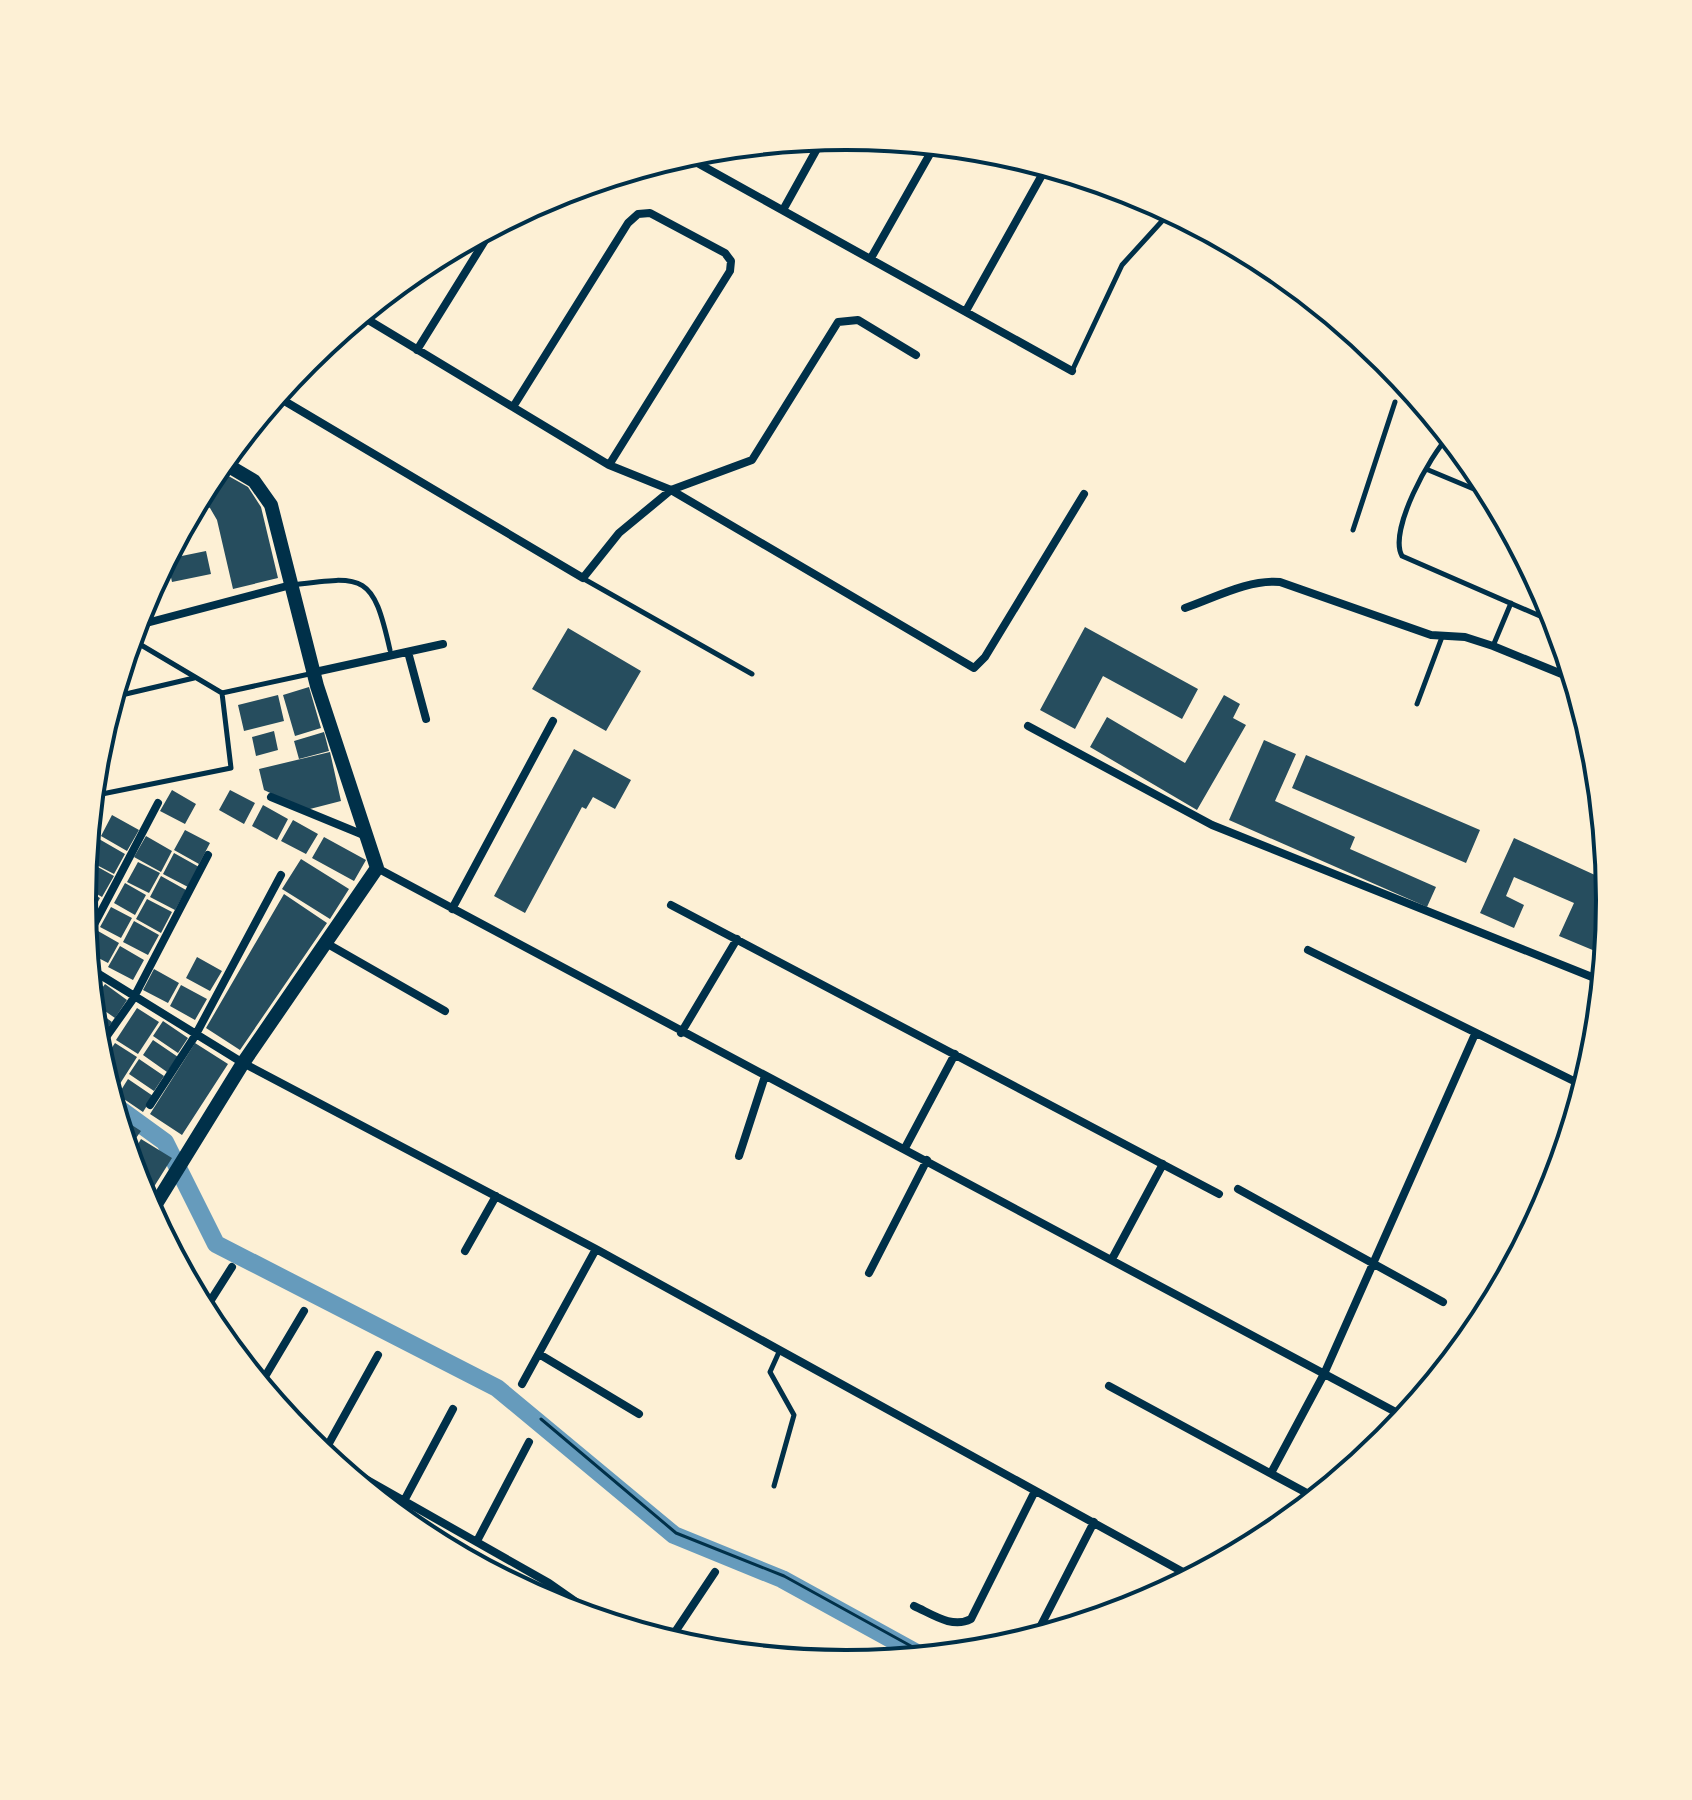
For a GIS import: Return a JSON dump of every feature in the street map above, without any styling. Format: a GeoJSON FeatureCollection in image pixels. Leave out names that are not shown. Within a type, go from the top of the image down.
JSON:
{"type":"FeatureCollection","features":[{"type":"Feature","properties":{"kind":"street"},"geometry":{"type":"LineString","coordinates":[[783,210],[816,151]]}},
{"type":"Feature","properties":{"kind":"street"},"geometry":{"type":"LineString","coordinates":[[871,258],[929,155]]}},
{"type":"Feature","properties":{"kind":"street"},"geometry":{"type":"LineString","coordinates":[[703,163],[967,309],[1072,371]]}},
{"type":"Feature","properties":{"kind":"street"},"geometry":{"type":"LineString","coordinates":[[967,309],[1041,176]]}},
{"type":"Feature","properties":{"kind":"street"},"geometry":{"type":"LineString","coordinates":[[513,407],[628,223],[638,214],[650,213],[725,253],[731,261],[730,271],[609,465]]}},
{"type":"Feature","properties":{"kind":"street"},"geometry":{"type":"LineString","coordinates":[[417,350],[483,244]]}},
{"type":"Feature","properties":{"kind":"street"},"geometry":{"type":"LineString","coordinates":[[285,402],[583,578],[619,533],[671,490],[752,460],[838,322],[847,318],[858,320],[916,355]]}},
{"type":"Feature","properties":{"kind":"street"},"geometry":{"type":"LineString","coordinates":[[370,321],[609,465],[671,490],[718,521],[891,617],[956,661],[974,668],[985,657],[1084,494]]}},
{"type":"Feature","properties":{"kind":"street"},"geometry":{"type":"LineString","coordinates":[[158,1199],[243,1063],[377,868],[315,672],[271,505],[263,491],[232,469]]}},
{"type":"Feature","properties":{"kind":"street"},"geometry":{"type":"LineString","coordinates":[[1185,608],[1267,581],[1431,635],[1465,637],[1560,673]]}},
{"type":"Feature","properties":{"kind":"street"},"geometry":{"type":"LineString","coordinates":[[150,622],[291,585]]}},
{"type":"Feature","properties":{"kind":"street"},"geometry":{"type":"LineString","coordinates":[[315,672],[443,644]]}},
{"type":"Feature","properties":{"kind":"street"},"geometry":{"type":"LineString","coordinates":[[408,652],[426,719]]}},
{"type":"Feature","properties":{"kind":"street"},"geometry":{"type":"LineString","coordinates":[[452,909],[553,721]]}},
{"type":"Feature","properties":{"kind":"street"},"geometry":{"type":"LineString","coordinates":[[1028,726],[1212,825],[1592,977]]}},
{"type":"Feature","properties":{"kind":"street"},"geometry":{"type":"LineString","coordinates":[[271,797],[370,838]]}},
{"type":"Feature","properties":{"kind":"street"},"geometry":{"type":"LineString","coordinates":[[97,919],[158,803]]}},
{"type":"Feature","properties":{"kind":"street"},"geometry":{"type":"LineString","coordinates":[[108,1034],[133,999],[208,855]]}},
{"type":"Feature","properties":{"kind":"street"},"geometry":{"type":"LineString","coordinates":[[377,868],[1394,1411]]}},
{"type":"Feature","properties":{"kind":"street"},"geometry":{"type":"LineString","coordinates":[[150,1105],[195,1036],[281,875]]}},
{"type":"Feature","properties":{"kind":"street"},"geometry":{"type":"LineString","coordinates":[[671,905],[1219,1194]]}},
{"type":"Feature","properties":{"kind":"street"},"geometry":{"type":"LineString","coordinates":[[681,1033],[737,939]]}},
{"type":"Feature","properties":{"kind":"street"},"geometry":{"type":"LineString","coordinates":[[326,943],[445,1011]]}},
{"type":"Feature","properties":{"kind":"street"},"geometry":{"type":"LineString","coordinates":[[1308,950],[1573,1081]]}},
{"type":"Feature","properties":{"kind":"street"},"geometry":{"type":"LineString","coordinates":[[100,976],[133,999],[243,1063],[596,1249],[1182,1571]]}},
{"type":"Feature","properties":{"kind":"street"},"geometry":{"type":"LineString","coordinates":[[1271,1473],[1324,1374],[1475,1034]]}},
{"type":"Feature","properties":{"kind":"street"},"geometry":{"type":"LineString","coordinates":[[905,1148],[955,1054]]}},
{"type":"Feature","properties":{"kind":"street"},"geometry":{"type":"LineString","coordinates":[[739,1156],[765,1076]]}},
{"type":"Feature","properties":{"kind":"street"},"geometry":{"type":"LineString","coordinates":[[869,1273],[927,1160]]}},
{"type":"Feature","properties":{"kind":"street"},"geometry":{"type":"LineString","coordinates":[[1112,1259],[1163,1164]]}},
{"type":"Feature","properties":{"kind":"street"},"geometry":{"type":"LineString","coordinates":[[1238,1189],[1443,1302]]}},
{"type":"Feature","properties":{"kind":"street"},"geometry":{"type":"LineString","coordinates":[[465,1251],[496,1196]]}},
{"type":"Feature","properties":{"kind":"street"},"geometry":{"type":"LineString","coordinates":[[522,1384],[596,1249]]}},
{"type":"Feature","properties":{"kind":"street"},"geometry":{"type":"LineString","coordinates":[[211,1300],[232,1267]]}},
{"type":"Feature","properties":{"kind":"street"},"geometry":{"type":"LineString","coordinates":[[266,1375],[304,1311]]}},
{"type":"Feature","properties":{"kind":"street"},"geometry":{"type":"LineString","coordinates":[[539,1354],[639,1414]]}},
{"type":"Feature","properties":{"kind":"street"},"geometry":{"type":"LineString","coordinates":[[330,1444],[378,1355]]}},
{"type":"Feature","properties":{"kind":"street"},"geometry":{"type":"LineString","coordinates":[[1109,1386],[1306,1492]]}},
{"type":"Feature","properties":{"kind":"street"},"geometry":{"type":"LineString","coordinates":[[405,1499],[453,1409]]}},
{"type":"Feature","properties":{"kind":"street"},"geometry":{"type":"LineString","coordinates":[[477,1541],[529,1442]]}},
{"type":"Feature","properties":{"kind":"street"},"geometry":{"type":"LineString","coordinates":[[372,1481],[568,1596]]}},
{"type":"Feature","properties":{"kind":"street"},"geometry":{"type":"LineString","coordinates":[[914,1606],[951,1622],[962,1623],[971,1619],[1035,1491]]}},
{"type":"Feature","properties":{"kind":"street"},"geometry":{"type":"LineString","coordinates":[[1042,1623],[1094,1522]]}},
{"type":"Feature","properties":{"kind":"street"},"geometry":{"type":"LineString","coordinates":[[676,1630],[715,1572]]}},
{"type":"Feature","properties":{"kind":"lane"},"geometry":{"type":"LineString","coordinates":[[1072,371],[1122,265],[1163,220]]}},
{"type":"Feature","properties":{"kind":"lane"},"geometry":{"type":"LineString","coordinates":[[1353,530],[1395,402]]}},
{"type":"Feature","properties":{"kind":"lane"},"geometry":{"type":"LineString","coordinates":[[1441,444],[1434,451],[1399,538],[1402,556],[1540,616]]}},
{"type":"Feature","properties":{"kind":"lane"},"geometry":{"type":"LineString","coordinates":[[1426,469],[1474,489]]}},
{"type":"Feature","properties":{"kind":"lane"},"geometry":{"type":"LineString","coordinates":[[583,578],[752,674]]}},
{"type":"Feature","properties":{"kind":"lane"},"geometry":{"type":"LineString","coordinates":[[291,585],[344,579],[370,590],[380,606],[390,650]]}},
{"type":"Feature","properties":{"kind":"lane"},"geometry":{"type":"LineString","coordinates":[[1493,646],[1511,603]]}},
{"type":"Feature","properties":{"kind":"lane"},"geometry":{"type":"LineString","coordinates":[[1417,704],[1442,636]]}},
{"type":"Feature","properties":{"kind":"lane"},"geometry":{"type":"LineString","coordinates":[[141,645],[222,693],[315,672]]}},
{"type":"Feature","properties":{"kind":"lane"},"geometry":{"type":"LineString","coordinates":[[126,694],[195,678]]}},
{"type":"Feature","properties":{"kind":"lane"},"geometry":{"type":"LineString","coordinates":[[103,794],[231,768],[222,693]]}},
{"type":"Feature","properties":{"kind":"lane"},"geometry":{"type":"LineString","coordinates":[[774,1486],[794,1415],[770,1372],[779,1352]]}},
{"type":"Feature","properties":{"kind":"path"},"geometry":{"type":"LineString","coordinates":[[541,1419],[676,1533],[784,1576],[912,1647]]}},
{"type":"Feature","properties":{"kind":"building"},"geometry":{"type":"Polygon","coordinates":[[[227,475],[248,487],[261,507],[278,578],[233,589],[217,520],[207,507],[227,475]]]}},
{"type":"Feature","properties":{"kind":"building"},"geometry":{"type":"Polygon","coordinates":[[[206,551],[211,574],[172,582],[170,574],[179,557],[206,551]]]}},
{"type":"Feature","properties":{"kind":"building"},"geometry":{"type":"Polygon","coordinates":[[[1085,627],[1198,689],[1182,719],[1103,676],[1075,729],[1040,710],[1085,627]]]}},
{"type":"Feature","properties":{"kind":"building"},"geometry":{"type":"Polygon","coordinates":[[[568,628],[641,671],[606,731],[532,689],[568,628]]]}},
{"type":"Feature","properties":{"kind":"building"},"geometry":{"type":"Polygon","coordinates":[[[309,687],[321,728],[295,736],[283,695],[309,687]]]}},
{"type":"Feature","properties":{"kind":"building"},"geometry":{"type":"Polygon","coordinates":[[[278,695],[284,721],[244,731],[238,705],[278,695]]]}},
{"type":"Feature","properties":{"kind":"building"},"geometry":{"type":"Polygon","coordinates":[[[1224,695],[1240,704],[1233,718],[1246,725],[1197,810],[1090,747],[1107,717],[1185,763],[1224,695]]]}},
{"type":"Feature","properties":{"kind":"building"},"geometry":{"type":"Polygon","coordinates":[[[274,731],[278,750],[256,756],[252,737],[274,731]]]}},
{"type":"Feature","properties":{"kind":"building"},"geometry":{"type":"Polygon","coordinates":[[[324,732],[329,751],[299,759],[294,741],[324,732]]]}},
{"type":"Feature","properties":{"kind":"building"},"geometry":{"type":"Polygon","coordinates":[[[1264,740],[1296,754],[1275,801],[1355,837],[1350,849],[1436,887],[1427,907],[1229,820],[1264,740]]]}},
{"type":"Feature","properties":{"kind":"building"},"geometry":{"type":"Polygon","coordinates":[[[574,749],[631,780],[615,809],[593,797],[586,809],[582,807],[525,913],[494,896],[574,749]]]}},
{"type":"Feature","properties":{"kind":"building"},"geometry":{"type":"Polygon","coordinates":[[[330,752],[341,801],[306,810],[264,790],[259,769],[330,752]]]}},
{"type":"Feature","properties":{"kind":"building"},"geometry":{"type":"Polygon","coordinates":[[[1306,755],[1480,830],[1466,863],[1292,788],[1306,755]]]}},
{"type":"Feature","properties":{"kind":"building"},"geometry":{"type":"Polygon","coordinates":[[[172,790],[196,804],[185,824],[160,811],[172,790]]]}},
{"type":"Feature","properties":{"kind":"building"},"geometry":{"type":"Polygon","coordinates":[[[230,790],[255,803],[244,824],[219,810],[230,790]]]}},
{"type":"Feature","properties":{"kind":"building"},"geometry":{"type":"Polygon","coordinates":[[[263,805],[288,819],[277,840],[252,826],[263,805]]]}},
{"type":"Feature","properties":{"kind":"building"},"geometry":{"type":"Polygon","coordinates":[[[112,815],[139,830],[127,851],[101,836],[112,815]]]}},
{"type":"Feature","properties":{"kind":"building"},"geometry":{"type":"Polygon","coordinates":[[[293,820],[318,834],[306,854],[281,841],[293,820]]]}},
{"type":"Feature","properties":{"kind":"building"},"geometry":{"type":"Polygon","coordinates":[[[185,830],[210,843],[199,864],[174,850],[185,830]]]}},
{"type":"Feature","properties":{"kind":"building"},"geometry":{"type":"Polygon","coordinates":[[[146,836],[172,851],[161,872],[134,857],[146,836]]]}},
{"type":"Feature","properties":{"kind":"building"},"geometry":{"type":"Polygon","coordinates":[[[324,837],[366,860],[354,881],[312,858],[324,837]]]}},
{"type":"Feature","properties":{"kind":"building"},"geometry":{"type":"Polygon","coordinates":[[[1514,838],[1595,875],[1594,951],[1559,936],[1574,903],[1514,877],[1506,896],[1524,905],[1514,928],[1480,913],[1514,838]]]}},
{"type":"Feature","properties":{"kind":"building"},"geometry":{"type":"Polygon","coordinates":[[[99,839],[125,854],[114,874],[97,865],[99,839]]]}},
{"type":"Feature","properties":{"kind":"building"},"geometry":{"type":"Polygon","coordinates":[[[174,853],[199,867],[188,887],[163,874],[174,853]]]}},
{"type":"Feature","properties":{"kind":"building"},"geometry":{"type":"Polygon","coordinates":[[[301,859],[349,889],[330,919],[282,889],[301,859]]]}},
{"type":"Feature","properties":{"kind":"building"},"geometry":{"type":"Polygon","coordinates":[[[138,862],[160,873],[149,893],[127,882],[138,862]]]}},
{"type":"Feature","properties":{"kind":"building"},"geometry":{"type":"Polygon","coordinates":[[[97,867],[114,876],[102,897],[96,894],[97,867]]]}},
{"type":"Feature","properties":{"kind":"building"},"geometry":{"type":"Polygon","coordinates":[[[161,876],[186,890],[175,910],[150,897],[161,876]]]}},
{"type":"Feature","properties":{"kind":"building"},"geometry":{"type":"Polygon","coordinates":[[[125,883],[146,895],[135,915],[114,903],[125,883]]]}},
{"type":"Feature","properties":{"kind":"building"},"geometry":{"type":"Polygon","coordinates":[[[284,894],[327,923],[240,1050],[206,1028],[284,894]]]}},
{"type":"Feature","properties":{"kind":"building"},"geometry":{"type":"Polygon","coordinates":[[[147,899],[172,912],[161,933],[136,919],[147,899]]]}},
{"type":"Feature","properties":{"kind":"building"},"geometry":{"type":"Polygon","coordinates":[[[111,907],[132,918],[121,938],[100,927],[111,907]]]}},
{"type":"Feature","properties":{"kind":"building"},"geometry":{"type":"Polygon","coordinates":[[[134,921],[159,935],[148,955],[123,942],[134,921]]]}},
{"type":"Feature","properties":{"kind":"building"},"geometry":{"type":"Polygon","coordinates":[[[97,932],[119,943],[108,963],[99,958],[97,932]]]}},
{"type":"Feature","properties":{"kind":"building"},"geometry":{"type":"Polygon","coordinates":[[[120,946],[144,960],[133,980],[108,967],[120,946]]]}},
{"type":"Feature","properties":{"kind":"building"},"geometry":{"type":"Polygon","coordinates":[[[197,957],[222,971],[210,991],[186,978],[197,957]]]}},
{"type":"Feature","properties":{"kind":"building"},"geometry":{"type":"Polygon","coordinates":[[[154,969],[179,983],[168,1003],[143,990],[154,969]]]}},
{"type":"Feature","properties":{"kind":"building"},"geometry":{"type":"Polygon","coordinates":[[[105,984],[127,1000],[115,1018],[104,1010],[101,989],[105,984]]]}},
{"type":"Feature","properties":{"kind":"building"},"geometry":{"type":"Polygon","coordinates":[[[181,985],[207,999],[195,1020],[170,1006],[181,985]]]}},
{"type":"Feature","properties":{"kind":"building"},"geometry":{"type":"Polygon","coordinates":[[[137,1008],[159,1022],[138,1054],[116,1040],[137,1008]]]}},
{"type":"Feature","properties":{"kind":"building"},"geometry":{"type":"Polygon","coordinates":[[[163,1021],[188,1038],[178,1053],[153,1036],[163,1021]]]}},
{"type":"Feature","properties":{"kind":"building"},"geometry":{"type":"Polygon","coordinates":[[[153,1040],[178,1057],[167,1072],[143,1055],[153,1040]]]}},
{"type":"Feature","properties":{"kind":"building"},"geometry":{"type":"Polygon","coordinates":[[[115,1043],[137,1057],[120,1084],[111,1049],[115,1043]]]}},
{"type":"Feature","properties":{"kind":"building"},"geometry":{"type":"Polygon","coordinates":[[[195,1043],[228,1064],[182,1135],[150,1114],[195,1043]]]}},
{"type":"Feature","properties":{"kind":"building"},"geometry":{"type":"Polygon","coordinates":[[[139,1059],[164,1076],[154,1091],[129,1074],[139,1059]]]}},
{"type":"Feature","properties":{"kind":"building"},"geometry":{"type":"Polygon","coordinates":[[[128,1079],[153,1096],[143,1112],[123,1099],[121,1090],[128,1079]]]}},
{"type":"Feature","properties":{"kind":"building"},"geometry":{"type":"Polygon","coordinates":[[[131,1125],[141,1131],[135,1139],[131,1125]]]}},
{"type":"Feature","properties":{"kind":"building"},"geometry":{"type":"Polygon","coordinates":[[[141,1139],[172,1158],[153,1188],[153,1187],[137,1145],[141,1139]]]}},
{"type":"Feature","properties":{"kind":"waterway"},"geometry":{"type":"LineString","coordinates":[[128,1115],[165,1142],[216,1244],[497,1388],[674,1535],[782,1579],[906,1647]]}}]}
